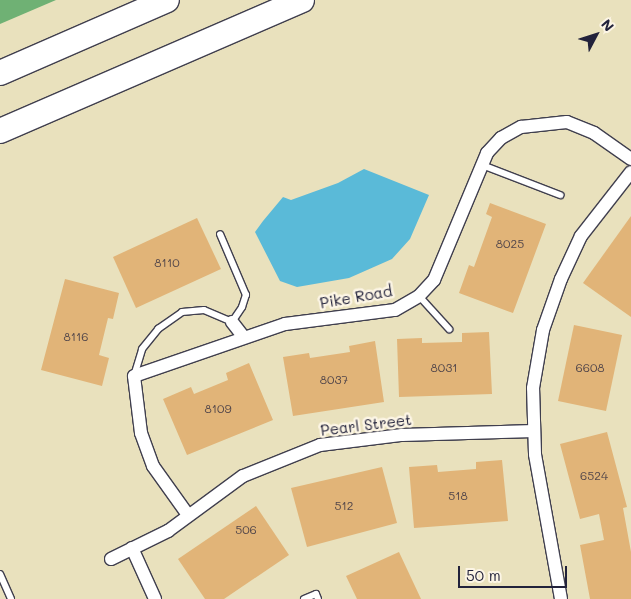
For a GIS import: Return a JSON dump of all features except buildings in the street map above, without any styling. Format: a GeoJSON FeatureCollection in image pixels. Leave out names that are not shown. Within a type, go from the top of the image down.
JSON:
{"type":"FeatureCollection","features":[{"type":"Feature","properties":{"kind":"highway"},"geometry":{"type":"LineString","coordinates":[[0,73],[167,0]]}},
{"type":"Feature","properties":{"kind":"highway"},"geometry":{"type":"LineString","coordinates":[[0,131],[302,0]]}},
{"type":"Feature","properties":{"kind":"street","name":"Pike Road"},"geometry":{"type":"LineString","coordinates":[[134,376],[243,336],[285,324],[395,310],[419,296],[434,280],[481,165],[501,138],[521,127],[545,122],[567,122],[594,133],[631,159]]}},
{"type":"Feature","properties":{"kind":"street"},"geometry":{"type":"LineString","coordinates":[[562,599],[535,454],[533,388],[544,330],[560,279],[581,236],[631,172]]}},
{"type":"Feature","properties":{"kind":"street"},"geometry":{"type":"LineString","coordinates":[[232,322],[243,336]]}},
{"type":"Feature","properties":{"kind":"street"},"geometry":{"type":"LineString","coordinates":[[134,376],[141,433],[153,466],[188,515]]}},
{"type":"Feature","properties":{"kind":"street","name":"Pearl Street"},"geometry":{"type":"LineString","coordinates":[[111,559],[168,531],[243,476],[320,445],[402,435],[534,431]]}},
{"type":"Feature","properties":{"kind":"street"},"geometry":{"type":"LineString","coordinates":[[132,548],[155,599]]}},
{"type":"Feature","properties":{"kind":"lane"},"geometry":{"type":"LineString","coordinates":[[481,165],[560,195]]}},
{"type":"Feature","properties":{"kind":"lane"},"geometry":{"type":"LineString","coordinates":[[134,376],[142,349],[158,329],[182,312],[204,310],[232,322],[246,295],[220,234]]}},
{"type":"Feature","properties":{"kind":"lane"},"geometry":{"type":"LineString","coordinates":[[419,296],[449,329]]}},
{"type":"Feature","properties":{"kind":"lane"},"geometry":{"type":"LineString","coordinates":[[0,574],[11,599]]}},
{"type":"Feature","properties":{"kind":"lane"},"geometry":{"type":"LineString","coordinates":[[304,599],[316,594],[318,599]]}},
{"type":"Feature","properties":{"kind":"green space"},"geometry":{"type":"Polygon","coordinates":[[[0,0],[56,0],[0,24],[0,0]]]}},
{"type":"Feature","properties":{"kind":"water"},"geometry":{"type":"Polygon","coordinates":[[[364,169],[429,195],[410,239],[392,259],[349,278],[297,287],[280,281],[255,232],[263,221],[283,197],[291,200],[338,183],[364,169]]]}}]}
